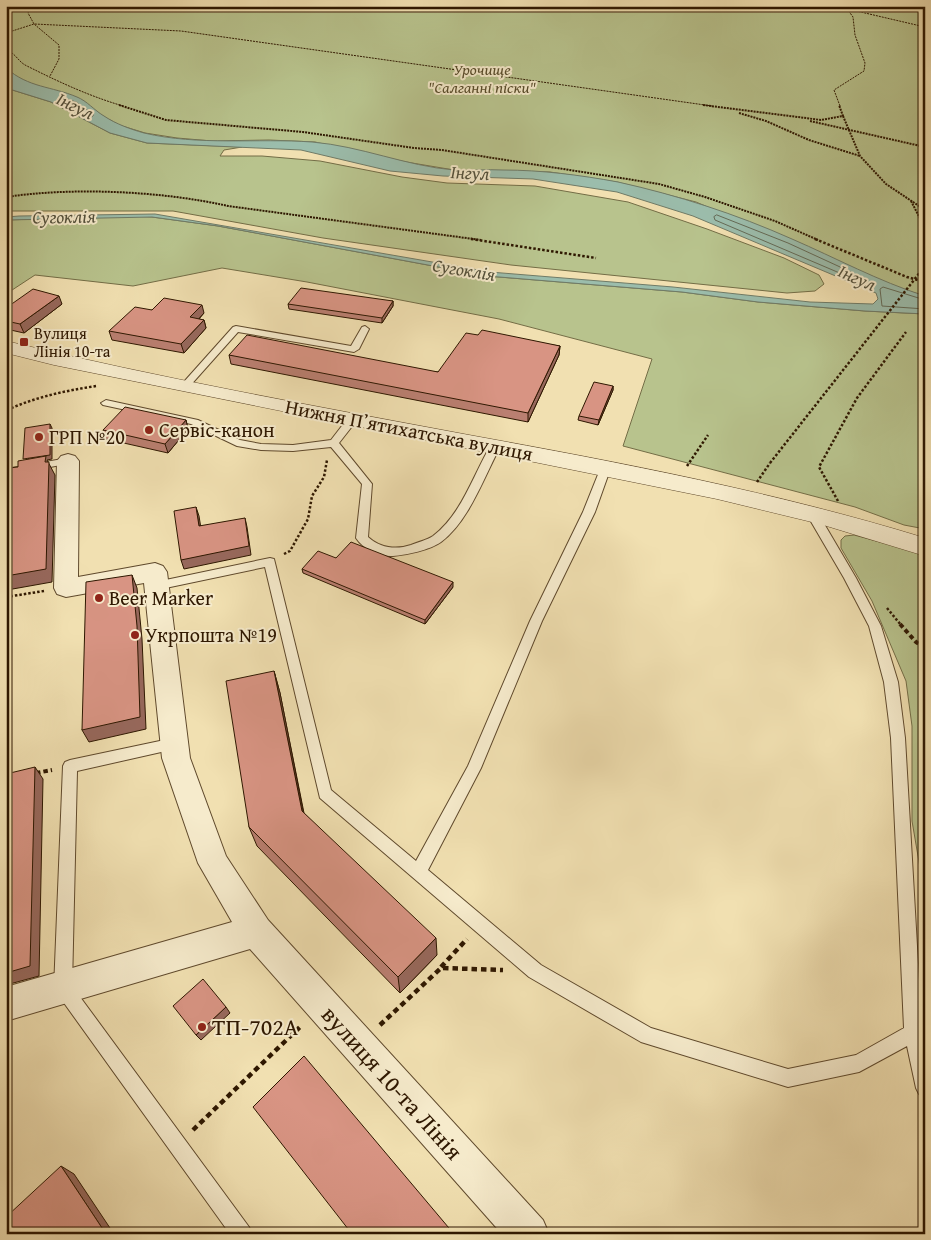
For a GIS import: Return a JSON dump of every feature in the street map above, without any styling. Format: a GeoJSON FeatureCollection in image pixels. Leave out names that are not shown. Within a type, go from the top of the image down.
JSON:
{"type":"FeatureCollection","features":[{"type":"Feature","properties":{"kind":"street","name":"Нижня Пʼятихатська вулиця"},"geometry":{"type":"LineString","coordinates":[[6,347],[352,420],[606,467],[759,499],[860,526],[925,547]]}},
{"type":"Feature","properties":{"kind":"street"},"geometry":{"type":"LineString","coordinates":[[68,461],[66,588],[155,572],[156,586]]}},
{"type":"Feature","properties":{"kind":"street","name":"вулиця 10-та Лінія"},"geometry":{"type":"LineString","coordinates":[[156,586],[176,758],[213,863],[256,931],[529,1234]]}},
{"type":"Feature","properties":{"kind":"street"},"geometry":{"type":"LineString","coordinates":[[6,1004],[256,931]]}},
{"type":"Feature","properties":{"kind":"lane"},"geometry":{"type":"LineString","coordinates":[[185,386],[236,329],[354,349],[365,329]]}},
{"type":"Feature","properties":{"kind":"lane"},"geometry":{"type":"LineString","coordinates":[[106,404],[194,422],[237,443],[261,447],[294,448],[334,443],[352,420]]}},
{"type":"Feature","properties":{"kind":"lane"},"geometry":{"type":"LineString","coordinates":[[334,443],[367,484],[362,538],[371,546],[389,552],[406,551],[436,540],[457,519],[495,446]]}},
{"type":"Feature","properties":{"kind":"lane"},"geometry":{"type":"LineString","coordinates":[[6,472],[68,461]]}},
{"type":"Feature","properties":{"kind":"lane"},"geometry":{"type":"LineString","coordinates":[[418,872],[474,768],[536,621],[589,512],[606,467]]}},
{"type":"Feature","properties":{"kind":"lane"},"geometry":{"type":"LineString","coordinates":[[812,513],[850,578],[875,626],[891,682],[898,748],[913,1033],[925,1088]]}},
{"type":"Feature","properties":{"kind":"lane"},"geometry":{"type":"LineString","coordinates":[[156,586],[270,562],[325,793],[535,971],[647,1036],[788,1078],[859,1063],[913,1033]]}},
{"type":"Feature","properties":{"kind":"lane"},"geometry":{"type":"LineString","coordinates":[[174,744],[70,766],[64,988],[242,1234]]}},
{"type":"Feature","properties":{"kind":"path"},"geometry":{"type":"LineString","coordinates":[[31,6],[28,13],[34,24],[59,45],[59,59],[50,76]]}},
{"type":"Feature","properties":{"kind":"path"},"geometry":{"type":"LineString","coordinates":[[835,6],[925,27]]}},
{"type":"Feature","properties":{"kind":"path"},"geometry":{"type":"LineString","coordinates":[[845,6],[853,17],[855,35],[865,63],[864,71],[834,90],[843,116],[860,156],[886,184],[910,198],[925,210]]}},
{"type":"Feature","properties":{"kind":"path"},"geometry":{"type":"LineString","coordinates":[[6,33],[34,24],[181,31],[797,119],[925,147]]}},
{"type":"Feature","properties":{"kind":"path"},"geometry":{"type":"LineString","coordinates":[[6,50],[13,52],[24,65],[84,94],[166,120],[303,132],[414,148],[442,150],[659,184],[705,196],[775,221],[846,253],[907,277],[925,282]]}},
{"type":"Feature","properties":{"kind":"path"},"geometry":{"type":"LineString","coordinates":[[728,109],[766,121],[809,140],[860,156]]}},
{"type":"Feature","properties":{"kind":"path"},"geometry":{"type":"LineString","coordinates":[[797,119],[822,120],[843,116]]}},
{"type":"Feature","properties":{"kind":"path"},"geometry":{"type":"LineString","coordinates":[[6,197],[40,192],[197,199],[228,206],[510,244],[596,258]]}},
{"type":"Feature","properties":{"kind":"path"},"geometry":{"type":"LineString","coordinates":[[910,198],[925,228]]}},
{"type":"Feature","properties":{"kind":"path"},"geometry":{"type":"LineString","coordinates":[[754,486],[925,266]]}},
{"type":"Feature","properties":{"kind":"path"},"geometry":{"type":"LineString","coordinates":[[860,526],[842,509],[819,467],[857,398],[906,332]]}},
{"type":"Feature","properties":{"kind":"path"},"geometry":{"type":"LineString","coordinates":[[7,410],[29,400],[52,393],[81,390],[128,374]]}},
{"type":"Feature","properties":{"kind":"path"},"geometry":{"type":"LineString","coordinates":[[684,471],[708,435]]}},
{"type":"Feature","properties":{"kind":"path"},"geometry":{"type":"LineString","coordinates":[[270,562],[290,551],[308,519],[312,496],[324,477],[327,460],[334,443]]}},
{"type":"Feature","properties":{"kind":"path"},"geometry":{"type":"LineString","coordinates":[[6,597],[66,588]]}},
{"type":"Feature","properties":{"kind":"path"},"geometry":{"type":"LineString","coordinates":[[33,774],[70,766]]}},
{"type":"Feature","properties":{"kind":"path"},"geometry":{"type":"LineString","coordinates":[[359,1045],[441,968],[480,926]]}},
{"type":"Feature","properties":{"kind":"path"},"geometry":{"type":"LineString","coordinates":[[441,968],[535,971]]}},
{"type":"Feature","properties":{"kind":"path"},"geometry":{"type":"LineString","coordinates":[[178,1144],[322,1006]]}},
{"type":"Feature","properties":{"kind":"green space","name":"Урочище \"Салганні піски\""},"geometry":{"type":"Polygon","coordinates":[[[6,6],[925,6],[925,296],[892,286],[696,202],[617,182],[550,172],[454,170],[406,162],[315,142],[269,140],[212,141],[177,138],[145,133],[119,125],[78,98],[45,89],[19,79],[6,68],[6,6]]]}},
{"type":"Feature","properties":{"kind":"green space"},"geometry":{"type":"Polygon","coordinates":[[[6,88],[51,102],[110,133],[147,143],[242,147],[224,150],[220,156],[262,156],[320,161],[402,177],[447,183],[535,186],[628,202],[784,258],[819,275],[824,284],[815,291],[787,293],[511,265],[323,238],[173,211],[6,211],[6,88]]]}},
{"type":"Feature","properties":{"kind":"green space"},"geometry":{"type":"Polygon","coordinates":[[[127,216],[152,217],[218,226],[487,276],[682,292],[758,302],[925,314],[925,529],[904,525],[855,507],[623,446],[652,359],[499,319],[307,282],[222,268],[133,286],[35,275],[6,294],[6,220],[127,216]]]}},
{"type":"Feature","properties":{"kind":"green space"},"geometry":{"type":"Polygon","coordinates":[[[854,535],[925,554],[925,897],[912,821],[912,726],[906,681],[872,601],[841,548],[841,540],[845,536],[854,535]]]}},
{"type":"Feature","properties":{"kind":"water"},"geometry":{"type":"Polygon","coordinates":[[[6,68],[15,75],[32,83],[81,99],[100,114],[118,124],[144,133],[207,141],[291,141],[330,144],[436,168],[560,173],[618,182],[662,193],[749,221],[874,276],[925,296],[925,314],[758,302],[682,292],[487,276],[218,226],[152,217],[6,220],[6,217],[19,216],[155,214],[490,272],[673,287],[810,302],[873,304],[878,299],[876,293],[693,216],[617,192],[533,179],[443,176],[390,171],[301,150],[147,143],[110,133],[51,102],[6,88],[6,68]]]}},
{"type":"Feature","properties":{"kind":"building"},"geometry":{"type":"Polygon","coordinates":[[[301,288],[393,301],[382,318],[288,304],[301,288]]]}},
{"type":"Feature","properties":{"kind":"building"},"geometry":{"type":"Polygon","coordinates":[[[33,289],[59,296],[20,324],[6,321],[6,308],[33,289]]]}},
{"type":"Feature","properties":{"kind":"building"},"geometry":{"type":"Polygon","coordinates":[[[164,298],[202,305],[190,317],[204,320],[181,344],[109,331],[135,307],[152,310],[164,298]]]}},
{"type":"Feature","properties":{"kind":"building"},"geometry":{"type":"Polygon","coordinates":[[[482,330],[560,346],[528,413],[229,355],[247,335],[438,372],[466,333],[478,335],[482,330]]]}},
{"type":"Feature","properties":{"kind":"building"},"geometry":{"type":"Polygon","coordinates":[[[594,382],[613,386],[599,420],[579,416],[594,382]]]}},
{"type":"Feature","properties":{"kind":"building"},"geometry":{"type":"Polygon","coordinates":[[[125,407],[186,420],[165,444],[103,430],[125,407]]]}},
{"type":"Feature","properties":{"kind":"building"},"geometry":{"type":"Polygon","coordinates":[[[50,424],[50,455],[23,459],[25,428],[50,424]]]}},
{"type":"Feature","properties":{"kind":"building"},"geometry":{"type":"Polygon","coordinates":[[[46,456],[45,462],[49,462],[46,569],[6,576],[6,500],[9,468],[18,467],[18,461],[46,456]]]}},
{"type":"Feature","properties":{"kind":"building"},"geometry":{"type":"Polygon","coordinates":[[[196,507],[199,526],[245,518],[249,546],[181,560],[174,511],[196,507]]]}},
{"type":"Feature","properties":{"kind":"building"},"geometry":{"type":"Polygon","coordinates":[[[351,542],[453,582],[425,620],[302,569],[318,551],[336,558],[351,542]]]}},
{"type":"Feature","properties":{"kind":"building"},"geometry":{"type":"Polygon","coordinates":[[[132,575],[137,626],[140,717],[82,730],[86,582],[132,575]]]}},
{"type":"Feature","properties":{"kind":"building"},"geometry":{"type":"Polygon","coordinates":[[[274,671],[302,811],[436,938],[398,977],[249,827],[226,681],[274,671]]]}},
{"type":"Feature","properties":{"kind":"building"},"geometry":{"type":"Polygon","coordinates":[[[35,767],[30,966],[6,973],[6,774],[35,767]]]}},
{"type":"Feature","properties":{"kind":"building","name":"ТП-702А"},"geometry":{"type":"Polygon","coordinates":[[[203,979],[226,1007],[196,1035],[173,1006],[203,979]]]}},
{"type":"Feature","properties":{"kind":"building"},"geometry":{"type":"Polygon","coordinates":[[[304,1056],[454,1234],[352,1234],[253,1107],[304,1056]]]}},
{"type":"Feature","properties":{"kind":"building"},"geometry":{"type":"Polygon","coordinates":[[[61,1166],[106,1234],[6,1234],[6,1217],[61,1166]]]}},
{"type":"Feature","properties":{"kind":"place","name":"Вулиця Лінія 10-та"},"geometry":{"type":"Point","coordinates":[24,342]}},
{"type":"Feature","properties":{"kind":"place","name":"Сервіс-канон"},"geometry":{"type":"Point","coordinates":[149,430]}},
{"type":"Feature","properties":{"kind":"place","name":"ГРП №20"},"geometry":{"type":"Point","coordinates":[39,437]}},
{"type":"Feature","properties":{"kind":"place","name":"Beer Marker"},"geometry":{"type":"Point","coordinates":[99,598]}},
{"type":"Feature","properties":{"kind":"place","name":"Укрпошта №19"},"geometry":{"type":"Point","coordinates":[135,635]}},
{"type":"Feature","properties":{"kind":"place","name":"ТП-702А"},"geometry":{"type":"Point","coordinates":[202,1027]}},
{"type":"Feature","properties":{"kind":"water label","name":"Інгул"},"geometry":{"type":"Point","coordinates":[75,106]}},
{"type":"Feature","properties":{"kind":"water label","name":"Інгул"},"geometry":{"type":"Point","coordinates":[470,173]}},
{"type":"Feature","properties":{"kind":"water label","name":"Сугоклія"},"geometry":{"type":"Point","coordinates":[64,217]}},
{"type":"Feature","properties":{"kind":"water label","name":"Сугоклія"},"geometry":{"type":"Point","coordinates":[464,270]}},
{"type":"Feature","properties":{"kind":"water label","name":"Інгул"},"geometry":{"type":"Point","coordinates":[857,278]}}]}
